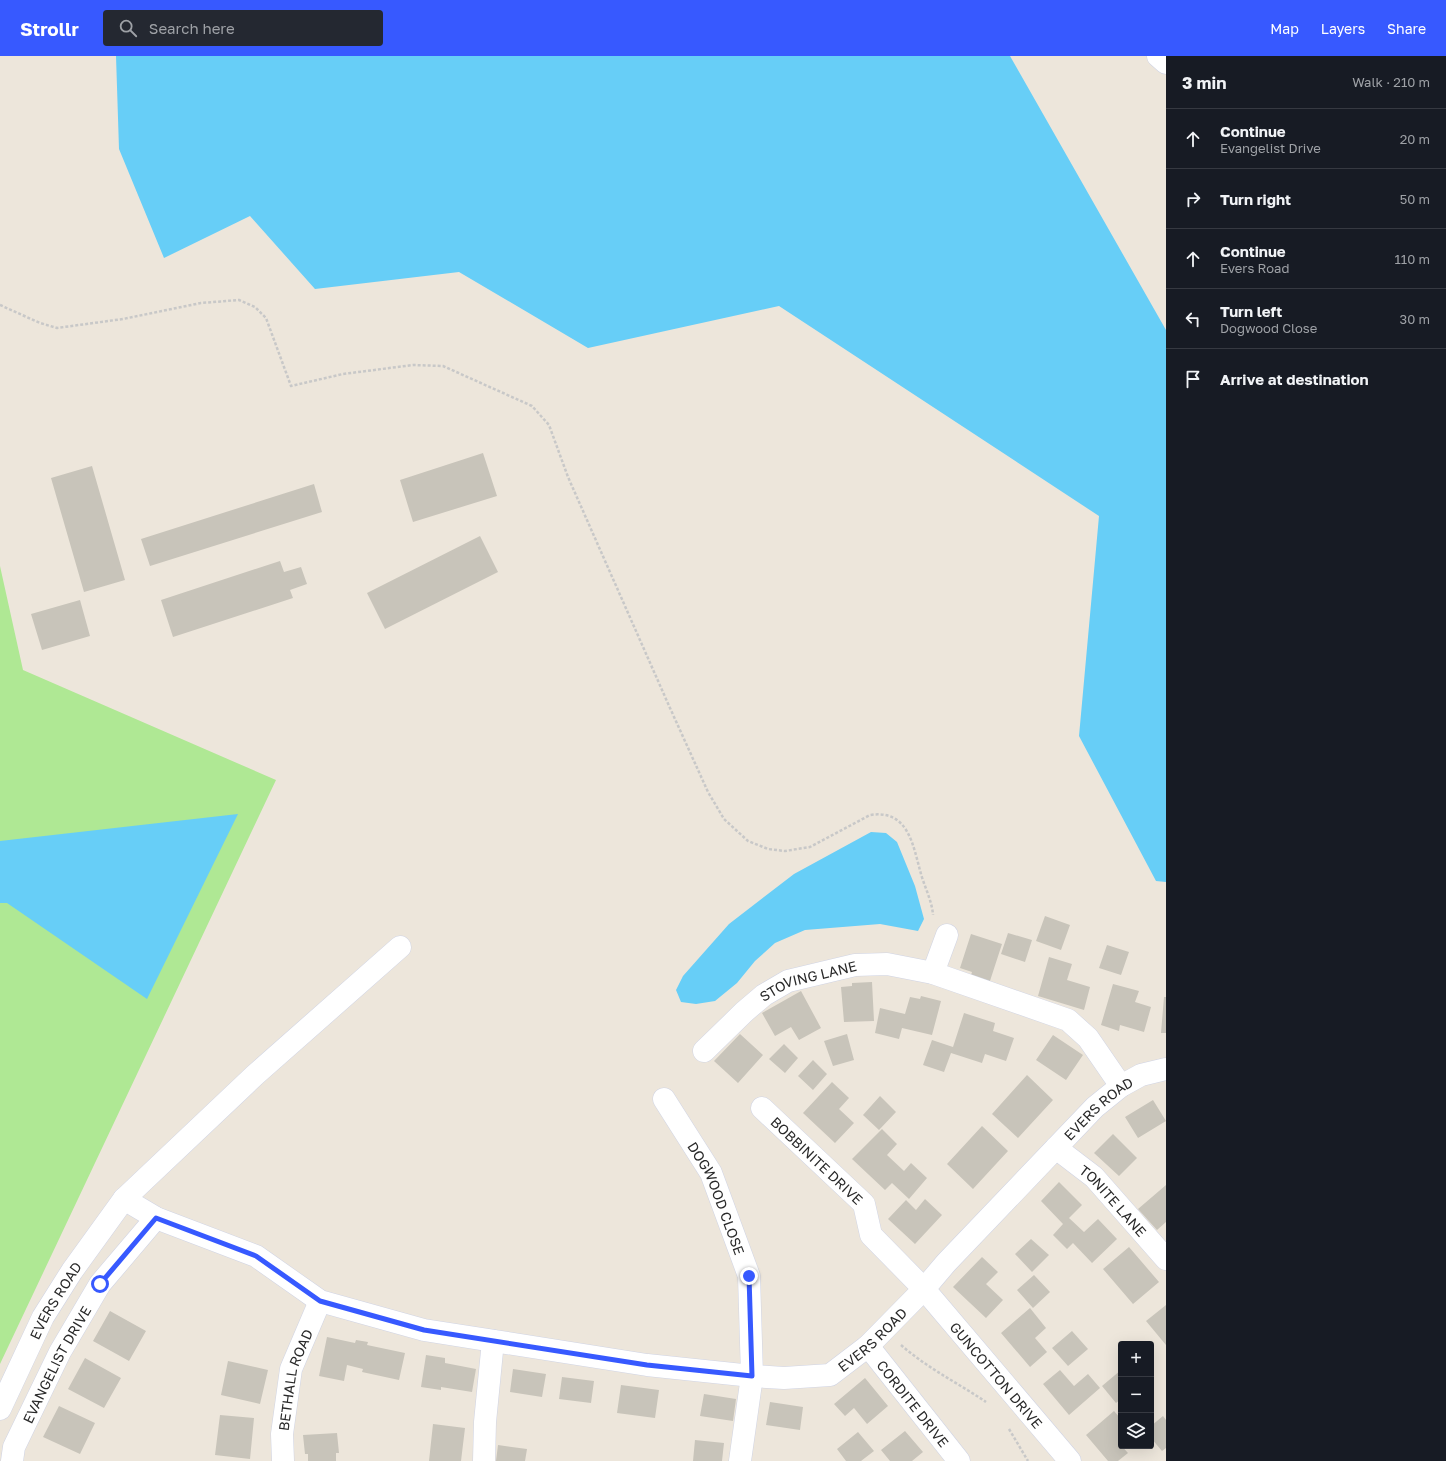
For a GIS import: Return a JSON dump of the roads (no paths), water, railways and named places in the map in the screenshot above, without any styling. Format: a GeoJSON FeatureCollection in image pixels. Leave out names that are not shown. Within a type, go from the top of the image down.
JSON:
{"type":"FeatureCollection","features":[{"type":"Feature","properties":{"kind":"street"},"geometry":{"type":"LineString","coordinates":[[1158,56],[1166,63]]}},
{"type":"Feature","properties":{"kind":"street"},"geometry":{"type":"LineString","coordinates":[[933,973],[947,935]]}},
{"type":"Feature","properties":{"kind":"street","name":"EVERS ROAD"},"geometry":{"type":"LineString","coordinates":[[0,1410],[42,1317],[72,1271],[124,1199],[255,1075],[400,947]]}},
{"type":"Feature","properties":{"kind":"street","name":"STOVING LANE"},"geometry":{"type":"LineString","coordinates":[[704,1051],[744,1012],[764,995],[788,981],[855,965],[887,964],[933,973],[1068,1020],[1088,1038],[1121,1086]]}},
{"type":"Feature","properties":{"kind":"street","name":"EVERS ROAD"},"geometry":{"type":"LineString","coordinates":[[124,1199],[156,1218],[256,1256],[320,1301],[424,1330],[647,1365],[784,1378],[830,1375],[868,1346],[924,1289],[946,1263],[1095,1107],[1121,1086],[1141,1075],[1166,1068]]}},
{"type":"Feature","properties":{"kind":"street","name":"DOGWOOD CLOSE"},"geometry":{"type":"LineString","coordinates":[[664,1099],[711,1173],[749,1276],[752,1376],[740,1461]]}},
{"type":"Feature","properties":{"kind":"street","name":"BOBBINITE DRIVE"},"geometry":{"type":"LineString","coordinates":[[762,1108],[864,1204],[871,1235],[924,1289]]}},
{"type":"Feature","properties":{"kind":"street","name":"TONITE LANE"},"geometry":{"type":"LineString","coordinates":[[1056,1148],[1094,1177],[1166,1259]]}},
{"type":"Feature","properties":{"kind":"street","name":"EVANGELIST DRIVE"},"geometry":{"type":"LineString","coordinates":[[12,1461],[14,1447],[60,1352],[100,1284],[156,1218]]}},
{"type":"Feature","properties":{"kind":"street","name":"GUNCOTTON DRIVE"},"geometry":{"type":"LineString","coordinates":[[924,1289],[1070,1461]]}},
{"type":"Feature","properties":{"kind":"street","name":"BETHALL ROAD"},"geometry":{"type":"LineString","coordinates":[[283,1461],[282,1434],[291,1369],[320,1301]]}},
{"type":"Feature","properties":{"kind":"street"},"geometry":{"type":"LineString","coordinates":[[484,1461],[485,1422],[493,1340]]}},
{"type":"Feature","properties":{"kind":"street","name":"CORDITE DRIVE"},"geometry":{"type":"LineString","coordinates":[[868,1346],[959,1461]]}},
{"type":"Feature","properties":{"kind":"water"},"geometry":{"type":"Polygon","coordinates":[[[116,56],[1010,56],[1166,330],[1166,882],[1156,881],[1079,736],[1099,516],[779,306],[588,348],[459,272],[315,289],[250,216],[164,258],[119,149],[116,56]]]}},
{"type":"Feature","properties":{"kind":"water"},"geometry":{"type":"Polygon","coordinates":[[[238,814],[147,999],[7,903],[0,903],[0,841],[238,814]]]}},
{"type":"Feature","properties":{"kind":"water"},"geometry":{"type":"Polygon","coordinates":[[[871,832],[886,833],[897,842],[915,886],[924,919],[918,931],[880,924],[805,930],[775,943],[755,961],[737,983],[715,1001],[696,1004],[681,1002],[676,990],[683,976],[729,924],[794,874],[871,832]]]}}]}
